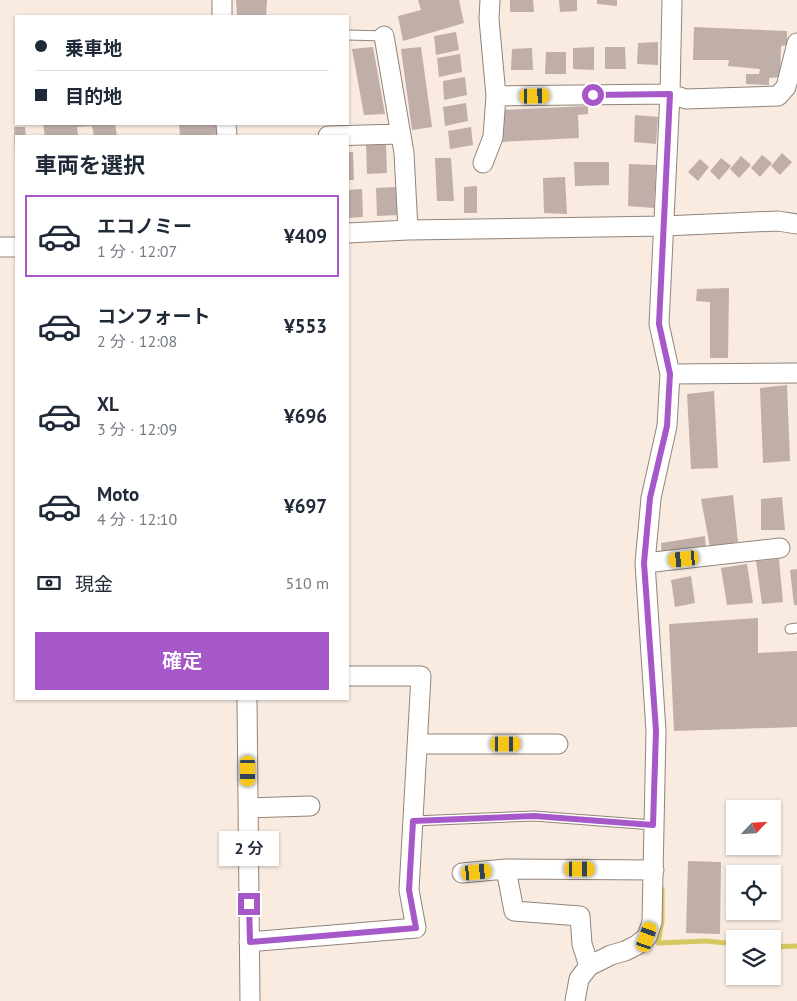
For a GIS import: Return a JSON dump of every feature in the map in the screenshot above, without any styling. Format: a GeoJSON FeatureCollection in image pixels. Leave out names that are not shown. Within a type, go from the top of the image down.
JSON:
{"type":"FeatureCollection","features":[{"type":"Feature","properties":{"kind":"street"},"geometry":{"type":"LineString","coordinates":[[222,0],[222,15]]}},
{"type":"Feature","properties":{"kind":"street"},"geometry":{"type":"LineString","coordinates":[[483,163],[493,137],[496,96],[489,19],[490,0]]}},
{"type":"Feature","properties":{"kind":"street"},"geometry":{"type":"LineString","coordinates":[[575,1001],[579,979],[589,966],[637,945],[647,937],[652,922],[656,731],[650,498],[667,426],[670,374],[659,324],[670,94],[672,0]]}},
{"type":"Feature","properties":{"kind":"street"},"geometry":{"type":"LineString","coordinates":[[384,36],[404,153],[408,230]]}},
{"type":"Feature","properties":{"kind":"street"},"geometry":{"type":"LineString","coordinates":[[496,96],[670,94],[686,99],[778,96],[792,91],[797,44]]}},
{"type":"Feature","properties":{"kind":"street"},"geometry":{"type":"LineString","coordinates":[[349,135],[400,134]]}},
{"type":"Feature","properties":{"kind":"street"},"geometry":{"type":"LineString","coordinates":[[349,233],[408,230],[664,226],[778,221],[797,224]]}},
{"type":"Feature","properties":{"kind":"street"},"geometry":{"type":"LineString","coordinates":[[0,247],[15,246]]}},
{"type":"Feature","properties":{"kind":"street"},"geometry":{"type":"LineString","coordinates":[[670,374],[797,373]]}},
{"type":"Feature","properties":{"kind":"street"},"geometry":{"type":"LineString","coordinates":[[653,563],[780,548]]}},
{"type":"Feature","properties":{"kind":"street"},"geometry":{"type":"LineString","coordinates":[[250,942],[416,928],[409,890],[421,676],[349,676]]}},
{"type":"Feature","properties":{"kind":"street"},"geometry":{"type":"LineString","coordinates":[[247,700],[250,1001]]}},
{"type":"Feature","properties":{"kind":"street"},"geometry":{"type":"LineString","coordinates":[[418,744],[558,744]]}},
{"type":"Feature","properties":{"kind":"street"},"geometry":{"type":"LineString","coordinates":[[248,808],[310,806]]}},
{"type":"Feature","properties":{"kind":"street"},"geometry":{"type":"LineString","coordinates":[[462,874],[506,869],[654,870]]}},
{"type":"Feature","properties":{"kind":"street"},"geometry":{"type":"LineString","coordinates":[[506,869],[514,911],[580,916],[582,944],[589,966]]}},
{"type":"Feature","properties":{"kind":"lane"},"geometry":{"type":"LineString","coordinates":[[349,35],[384,36]]}},
{"type":"Feature","properties":{"kind":"lane"},"geometry":{"type":"LineString","coordinates":[[413,821],[534,816],[653,825]]}},
{"type":"Feature","properties":{"kind":"building"},"geometry":{"type":"Polygon","coordinates":[[[236,0],[267,0],[266,15],[237,15],[236,0]]]}},
{"type":"Feature","properties":{"kind":"building"},"geometry":{"type":"Polygon","coordinates":[[[418,0],[459,0],[464,23],[403,41],[398,16],[421,10],[418,0]]]}},
{"type":"Feature","properties":{"kind":"building"},"geometry":{"type":"Polygon","coordinates":[[[510,0],[533,0],[534,12],[510,12],[510,0]]]}},
{"type":"Feature","properties":{"kind":"building"},"geometry":{"type":"Polygon","coordinates":[[[559,0],[577,0],[577,11],[560,12],[559,0]]]}},
{"type":"Feature","properties":{"kind":"building"},"geometry":{"type":"Polygon","coordinates":[[[597,0],[617,0],[617,6],[597,4],[597,0]]]}},
{"type":"Feature","properties":{"kind":"building"},"geometry":{"type":"Polygon","coordinates":[[[694,27],[787,31],[787,45],[781,46],[780,77],[769,78],[769,85],[746,84],[746,74],[759,74],[760,69],[728,66],[729,60],[693,60],[694,27]]]}},
{"type":"Feature","properties":{"kind":"building"},"geometry":{"type":"Polygon","coordinates":[[[456,32],[459,50],[436,55],[434,36],[456,32]]]}},
{"type":"Feature","properties":{"kind":"building"},"geometry":{"type":"Polygon","coordinates":[[[658,42],[658,65],[637,64],[638,43],[658,42]]]}},
{"type":"Feature","properties":{"kind":"building"},"geometry":{"type":"Polygon","coordinates":[[[373,47],[385,114],[364,115],[352,49],[373,47]]]}},
{"type":"Feature","properties":{"kind":"building"},"geometry":{"type":"Polygon","coordinates":[[[421,47],[432,127],[412,130],[401,49],[421,47]]]}},
{"type":"Feature","properties":{"kind":"building"},"geometry":{"type":"Polygon","coordinates":[[[594,47],[594,70],[573,69],[573,48],[594,47]]]}},
{"type":"Feature","properties":{"kind":"building"},"geometry":{"type":"Polygon","coordinates":[[[605,47],[625,47],[626,69],[605,69],[605,47]]]}},
{"type":"Feature","properties":{"kind":"building"},"geometry":{"type":"Polygon","coordinates":[[[532,48],[533,70],[511,70],[512,49],[532,48]]]}},
{"type":"Feature","properties":{"kind":"building"},"geometry":{"type":"Polygon","coordinates":[[[546,52],[566,52],[566,74],[545,74],[546,52]]]}},
{"type":"Feature","properties":{"kind":"building"},"geometry":{"type":"Polygon","coordinates":[[[460,54],[462,72],[439,77],[437,58],[460,54]]]}},
{"type":"Feature","properties":{"kind":"building"},"geometry":{"type":"Polygon","coordinates":[[[465,77],[467,95],[444,100],[443,81],[465,77]]]}},
{"type":"Feature","properties":{"kind":"building"},"geometry":{"type":"Polygon","coordinates":[[[466,103],[468,121],[445,126],[443,107],[466,103]]]}},
{"type":"Feature","properties":{"kind":"building"},"geometry":{"type":"Polygon","coordinates":[[[588,106],[588,114],[578,115],[579,138],[500,142],[500,110],[588,106]]]}},
{"type":"Feature","properties":{"kind":"building"},"geometry":{"type":"Polygon","coordinates":[[[635,115],[658,117],[656,144],[634,142],[635,115]]]}},
{"type":"Feature","properties":{"kind":"building"},"geometry":{"type":"Polygon","coordinates":[[[43,125],[115,125],[117,135],[94,135],[92,126],[77,127],[78,135],[45,135],[43,125]]]}},
{"type":"Feature","properties":{"kind":"building"},"geometry":{"type":"Polygon","coordinates":[[[179,125],[221,125],[221,134],[180,135],[179,125]]]}},
{"type":"Feature","properties":{"kind":"building"},"geometry":{"type":"Polygon","coordinates":[[[14,127],[25,127],[26,135],[15,135],[15,156],[14,127]]]}},
{"type":"Feature","properties":{"kind":"building"},"geometry":{"type":"Polygon","coordinates":[[[471,127],[473,145],[450,149],[448,131],[471,127]]]}},
{"type":"Feature","properties":{"kind":"building"},"geometry":{"type":"Polygon","coordinates":[[[366,145],[386,145],[387,173],[367,174],[366,145]]]}},
{"type":"Feature","properties":{"kind":"building"},"geometry":{"type":"Polygon","coordinates":[[[349,152],[353,152],[354,180],[349,180],[349,152]]]}},
{"type":"Feature","properties":{"kind":"building"},"geometry":{"type":"Polygon","coordinates":[[[782,153],[792,162],[780,175],[771,166],[782,153]]]}},
{"type":"Feature","properties":{"kind":"building"},"geometry":{"type":"Polygon","coordinates":[[[762,155],[772,163],[760,177],[751,168],[762,155]]]}},
{"type":"Feature","properties":{"kind":"building"},"geometry":{"type":"Polygon","coordinates":[[[741,156],[751,165],[739,178],[730,169],[741,156]]]}},
{"type":"Feature","properties":{"kind":"building"},"geometry":{"type":"Polygon","coordinates":[[[435,158],[451,158],[454,201],[437,201],[435,158]]]}},
{"type":"Feature","properties":{"kind":"building"},"geometry":{"type":"Polygon","coordinates":[[[721,158],[731,166],[719,180],[710,171],[721,158]]]}},
{"type":"Feature","properties":{"kind":"building"},"geometry":{"type":"Polygon","coordinates":[[[700,159],[709,167],[698,181],[688,172],[700,159]]]}},
{"type":"Feature","properties":{"kind":"building"},"geometry":{"type":"Polygon","coordinates":[[[574,162],[609,162],[609,185],[575,186],[574,162]]]}},
{"type":"Feature","properties":{"kind":"building"},"geometry":{"type":"Polygon","coordinates":[[[629,164],[656,165],[654,208],[628,206],[629,164]]]}},
{"type":"Feature","properties":{"kind":"building"},"geometry":{"type":"Polygon","coordinates":[[[565,177],[567,214],[544,213],[543,178],[565,177]]]}},
{"type":"Feature","properties":{"kind":"building"},"geometry":{"type":"Polygon","coordinates":[[[477,186],[477,213],[464,213],[464,187],[477,186]]]}},
{"type":"Feature","properties":{"kind":"building"},"geometry":{"type":"Polygon","coordinates":[[[396,187],[397,215],[377,216],[376,188],[396,187]]]}},
{"type":"Feature","properties":{"kind":"building"},"geometry":{"type":"Polygon","coordinates":[[[362,189],[363,217],[349,218],[349,190],[362,189]]]}},
{"type":"Feature","properties":{"kind":"building"},"geometry":{"type":"Polygon","coordinates":[[[729,288],[728,358],[710,358],[710,302],[696,301],[697,289],[729,288]]]}},
{"type":"Feature","properties":{"kind":"building"},"geometry":{"type":"Polygon","coordinates":[[[787,385],[790,461],[763,463],[760,388],[787,385]]]}},
{"type":"Feature","properties":{"kind":"building"},"geometry":{"type":"Polygon","coordinates":[[[714,391],[718,468],[691,469],[687,394],[714,391]]]}},
{"type":"Feature","properties":{"kind":"building"},"geometry":{"type":"Polygon","coordinates":[[[733,495],[738,542],[710,547],[701,499],[733,495]]]}},
{"type":"Feature","properties":{"kind":"building"},"geometry":{"type":"Polygon","coordinates":[[[782,497],[785,530],[761,530],[761,499],[782,497]]]}},
{"type":"Feature","properties":{"kind":"building"},"geometry":{"type":"Polygon","coordinates":[[[705,536],[706,552],[662,559],[661,543],[705,536]]]}},
{"type":"Feature","properties":{"kind":"building"},"geometry":{"type":"Polygon","coordinates":[[[779,559],[783,602],[762,604],[756,561],[779,559]]]}},
{"type":"Feature","properties":{"kind":"building"},"geometry":{"type":"Polygon","coordinates":[[[747,564],[753,603],[727,605],[721,568],[747,564]]]}},
{"type":"Feature","properties":{"kind":"building"},"geometry":{"type":"Polygon","coordinates":[[[797,569],[797,605],[794,605],[790,570],[797,569]]]}},
{"type":"Feature","properties":{"kind":"building"},"geometry":{"type":"Polygon","coordinates":[[[691,576],[695,603],[675,607],[671,580],[691,576]]]}},
{"type":"Feature","properties":{"kind":"building"},"geometry":{"type":"Polygon","coordinates":[[[758,618],[758,653],[797,651],[797,727],[674,731],[669,624],[758,618]]]}},
{"type":"Feature","properties":{"kind":"building"},"geometry":{"type":"Polygon","coordinates":[[[688,861],[721,862],[720,934],[686,933],[688,861]]]}},
{"type":"Feature","properties":{"kind":"waterway"},"geometry":{"type":"LineString","coordinates":[[662,889],[662,921],[658,943],[706,941],[726,943]]}},
{"type":"Feature","properties":{"kind":"waterway"},"geometry":{"type":"LineString","coordinates":[[781,947],[797,946]]}},
{"type":"Feature","properties":{"kind":"route"},"geometry":{"type":"LineString","coordinates":[[249,904],[250,942],[416,928],[409,890],[413,821],[534,816],[653,825],[656,731],[644,563],[650,498],[667,426],[670,374],[659,324],[670,94],[593,95]]}}]}
